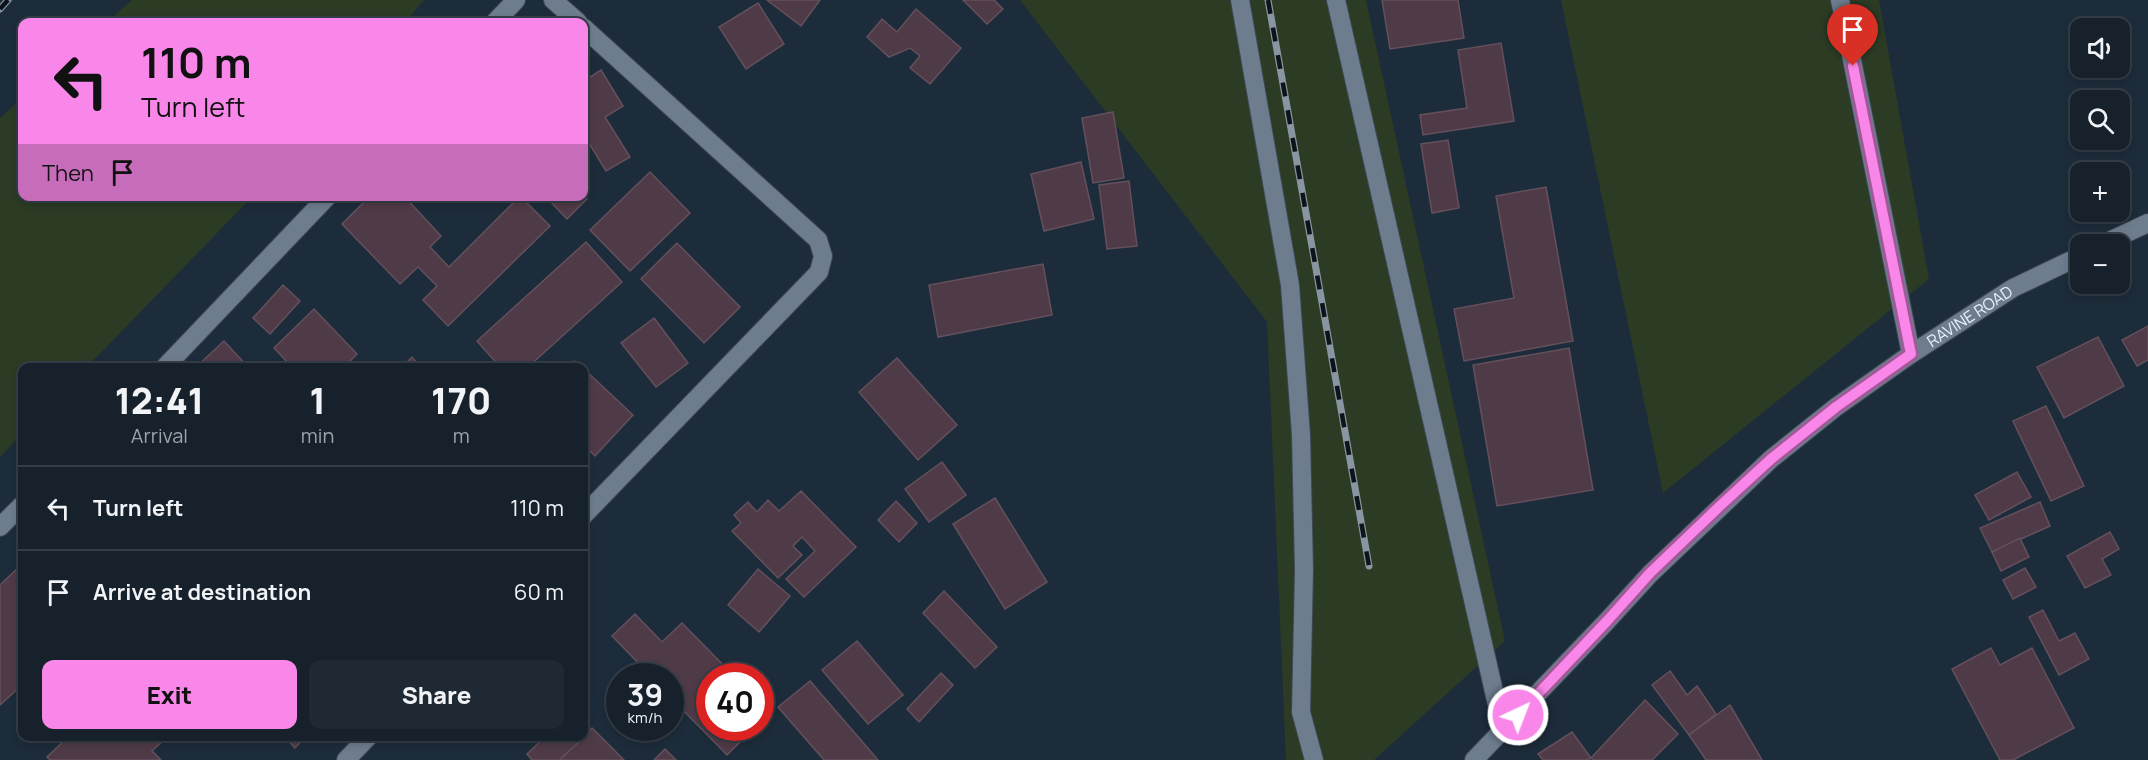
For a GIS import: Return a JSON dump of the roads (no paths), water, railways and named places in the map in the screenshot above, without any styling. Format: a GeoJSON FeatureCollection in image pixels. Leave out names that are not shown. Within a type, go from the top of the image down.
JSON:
{"type":"FeatureCollection","features":[{"type":"Feature","properties":{"kind":"street"},"geometry":{"type":"LineString","coordinates":[[499,18],[516,0]]}},
{"type":"Feature","properties":{"kind":"street"},"geometry":{"type":"LineString","coordinates":[[553,0],[573,18]]}},
{"type":"Feature","properties":{"kind":"street"},"geometry":{"type":"LineString","coordinates":[[1240,0],[1290,285],[1301,435],[1304,570],[1301,712],[1314,760]]}},
{"type":"Feature","properties":{"kind":"street"},"geometry":{"type":"LineString","coordinates":[[1336,0],[1503,731]]}},
{"type":"Feature","properties":{"kind":"street"},"geometry":{"type":"LineString","coordinates":[[1840,0],[1911,354]]}},
{"type":"Feature","properties":{"kind":"street"},"geometry":{"type":"LineString","coordinates":[[588,32],[818,240],[823,256],[819,272],[588,511]]}},
{"type":"Feature","properties":{"kind":"street"},"geometry":{"type":"LineString","coordinates":[[169,363],[323,201]]}},
{"type":"Feature","properties":{"kind":"street"},"geometry":{"type":"LineString","coordinates":[[2124,234],[2148,223]]}},
{"type":"Feature","properties":{"kind":"street","name":"RAVINE ROAD"},"geometry":{"type":"LineString","coordinates":[[1474,760],[1650,573],[1771,459],[1836,407],[1911,354],[2013,288],[2070,261]]}},
{"type":"Feature","properties":{"kind":"street"},"geometry":{"type":"LineString","coordinates":[[0,527],[18,509]]}},
{"type":"Feature","properties":{"kind":"street"},"geometry":{"type":"LineString","coordinates":[[346,760],[364,741]]}},
{"type":"Feature","properties":{"kind":"railway"},"geometry":{"type":"LineString","coordinates":[[0,9],[8,0]]}},
{"type":"Feature","properties":{"kind":"railway"},"geometry":{"type":"LineString","coordinates":[[1268,0],[1369,566]]}}]}
